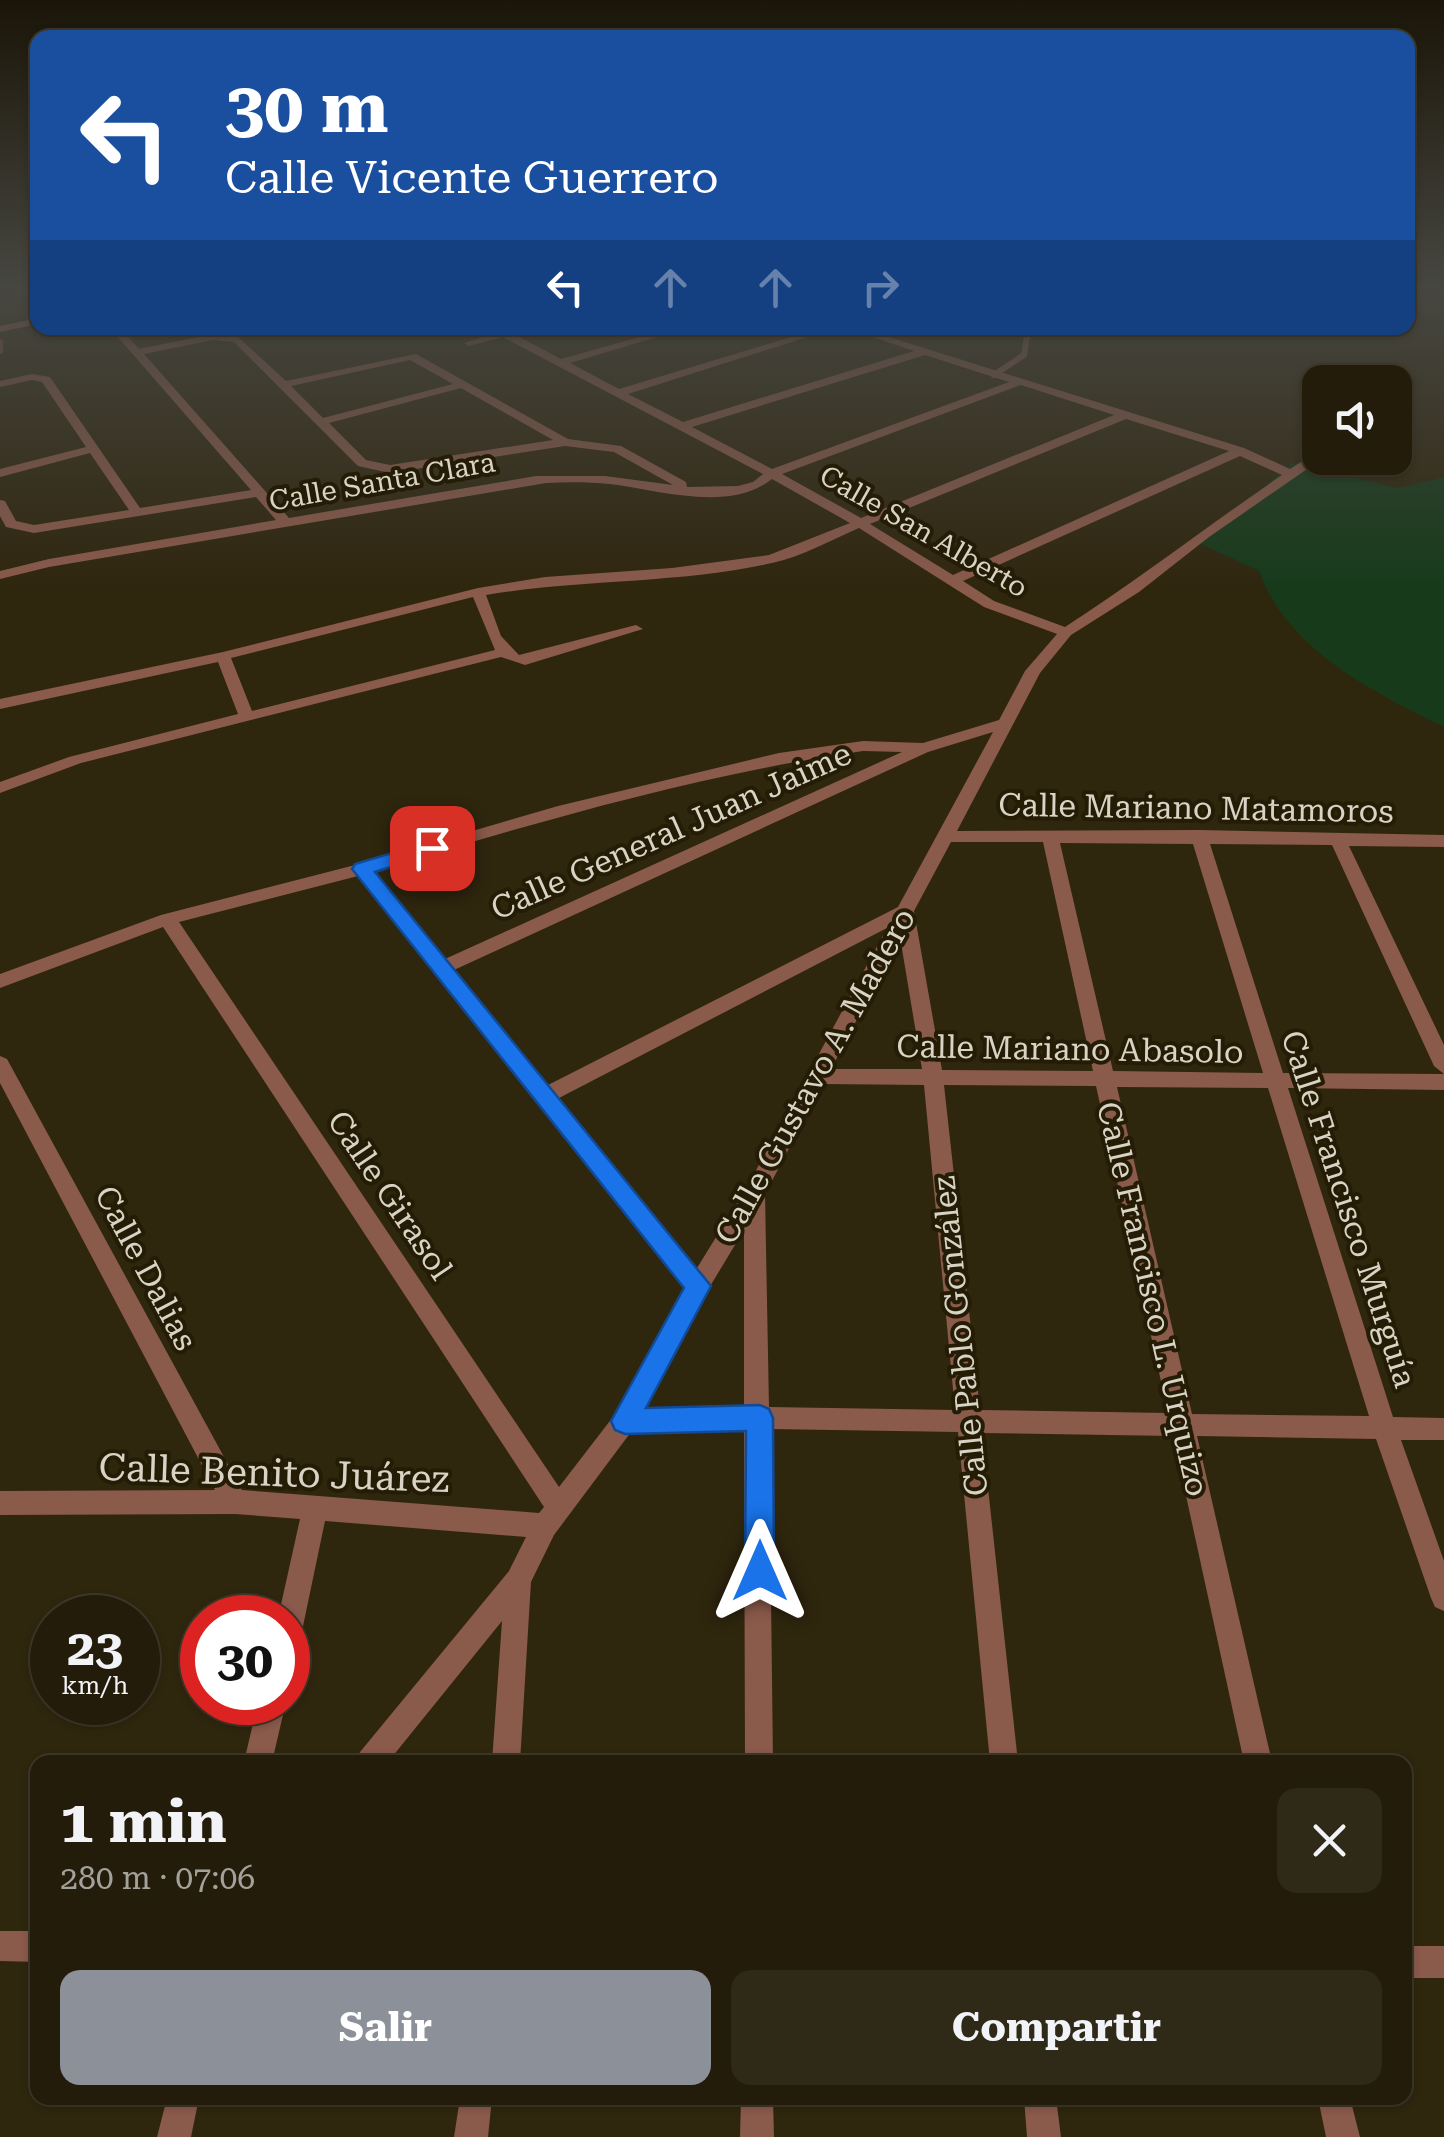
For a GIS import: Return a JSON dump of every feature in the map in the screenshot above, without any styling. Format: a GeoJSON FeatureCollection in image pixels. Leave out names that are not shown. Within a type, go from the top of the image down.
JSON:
{"type":"FeatureCollection","features":[{"type":"Feature","properties":{"kind":"street"},"geometry":{"type":"LineString","coordinates":[[54,391],[138,514]]}},
{"type":"Feature","properties":{"kind":"street"},"geometry":{"type":"LineString","coordinates":[[172,391],[286,523]]}},
{"type":"Feature","properties":{"kind":"street"},"geometry":{"type":"LineString","coordinates":[[293,391],[362,462],[380,469],[566,442],[617,449],[692,490]]}},
{"type":"Feature","properties":{"kind":"street"},"geometry":{"type":"LineString","coordinates":[[324,420],[438,391]]}},
{"type":"Feature","properties":{"kind":"street"},"geometry":{"type":"LineString","coordinates":[[476,391],[566,442]]}},
{"type":"Feature","properties":{"kind":"street","name":"Calle San Alberto"},"geometry":{"type":"LineString","coordinates":[[609,391],[863,524],[999,608],[1066,632]]}},
{"type":"Feature","properties":{"kind":"street"},"geometry":{"type":"LineString","coordinates":[[615,394],[626,391]]}},
{"type":"Feature","properties":{"kind":"street"},"geometry":{"type":"LineString","coordinates":[[680,428],[799,391]]}},
{"type":"Feature","properties":{"kind":"street","name":"Calle Santa Clara"},"geometry":{"type":"LineString","coordinates":[[0,575],[48,563],[467,489],[556,478],[692,490],[746,490],[764,482],[770,474],[995,391]]}},
{"type":"Feature","properties":{"kind":"street"},"geometry":{"type":"LineString","coordinates":[[1047,391],[1240,451],[1288,473]]}},
{"type":"Feature","properties":{"kind":"street"},"geometry":{"type":"LineString","coordinates":[[0,704],[223,656],[478,592],[545,580],[751,563],[793,552],[1125,415]]}},
{"type":"Feature","properties":{"kind":"street"},"geometry":{"type":"LineString","coordinates":[[0,473],[91,449]]}},
{"type":"Feature","properties":{"kind":"street"},"geometry":{"type":"LineString","coordinates":[[952,582],[1240,451]]}},
{"type":"Feature","properties":{"kind":"street","name":"Calle Gustavo A. Madero"},"geometry":{"type":"LineString","coordinates":[[376,1755],[518,1580],[552,1517],[625,1421],[698,1286],[755,1193],[1033,670],[1066,632],[1134,589],[1302,465]]}},
{"type":"Feature","properties":{"kind":"street"},"geometry":{"type":"LineString","coordinates":[[0,504],[11,524],[26,528],[258,493]]}},
{"type":"Feature","properties":{"kind":"street"},"geometry":{"type":"LineString","coordinates":[[478,592],[503,652],[514,660],[525,662],[636,628]]}},
{"type":"Feature","properties":{"kind":"street"},"geometry":{"type":"LineString","coordinates":[[0,788],[75,760],[503,652]]}},
{"type":"Feature","properties":{"kind":"street"},"geometry":{"type":"LineString","coordinates":[[223,656],[247,717]]}},
{"type":"Feature","properties":{"kind":"street"},"geometry":{"type":"LineString","coordinates":[[0,981],[166,919],[362,869],[558,811],[779,758],[863,746],[924,748],[1002,724]]}},
{"type":"Feature","properties":{"kind":"street","name":"Calle General Juan Jaime"},"geometry":{"type":"LineString","coordinates":[[442,968],[924,748]]}},
{"type":"Feature","properties":{"kind":"street","name":"Calle Francisco L. Urquizo"},"geometry":{"type":"LineString","coordinates":[[1050,835],[1256,1755]]}},
{"type":"Feature","properties":{"kind":"street","name":"Calle Mariano Matamoros"},"geometry":{"type":"LineString","coordinates":[[948,836],[1199,836],[1444,842]]}},
{"type":"Feature","properties":{"kind":"street","name":"Calle Francisco Murguía"},"geometry":{"type":"LineString","coordinates":[[1199,836],[1384,1426],[1444,1598]]}},
{"type":"Feature","properties":{"kind":"street"},"geometry":{"type":"LineString","coordinates":[[1338,840],[1444,1066]]}},
{"type":"Feature","properties":{"kind":"street"},"geometry":{"type":"LineString","coordinates":[[362,869],[698,1286]]}},
{"type":"Feature","properties":{"kind":"street"},"geometry":{"type":"LineString","coordinates":[[546,1096],[905,912]]}},
{"type":"Feature","properties":{"kind":"street","name":"Calle Pablo González"},"geometry":{"type":"LineString","coordinates":[[905,912],[933,1075],[1003,1755]]}},
{"type":"Feature","properties":{"kind":"street","name":"Calle Girasol"},"geometry":{"type":"LineString","coordinates":[[166,919],[552,1517]]}},
{"type":"Feature","properties":{"kind":"street","name":"Calle Dalias"},"geometry":{"type":"LineString","coordinates":[[0,1064],[235,1502]]}},
{"type":"Feature","properties":{"kind":"street","name":"Calle Mariano Abasolo"},"geometry":{"type":"LineString","coordinates":[[815,1076],[1444,1082]]}},
{"type":"Feature","properties":{"kind":"street"},"geometry":{"type":"LineString","coordinates":[[755,1193],[760,1755]]}},
{"type":"Feature","properties":{"kind":"street"},"geometry":{"type":"LineString","coordinates":[[625,1421],[760,1418],[969,1424],[1180,1422],[1444,1429]]}},
{"type":"Feature","properties":{"kind":"street","name":"Calle Benito Juárez"},"geometry":{"type":"LineString","coordinates":[[0,1503],[235,1502],[552,1517]]}},
{"type":"Feature","properties":{"kind":"street"},"geometry":{"type":"LineString","coordinates":[[296,1595],[315,1507]]}},
{"type":"Feature","properties":{"kind":"street"},"geometry":{"type":"LineString","coordinates":[[506,1755],[518,1580]]}},
{"type":"Feature","properties":{"kind":"street"},"geometry":{"type":"LineString","coordinates":[[260,1755],[267,1725]]}},
{"type":"Feature","properties":{"kind":"street"},"geometry":{"type":"LineString","coordinates":[[0,1946],[30,1948]]}},
{"type":"Feature","properties":{"kind":"street"},"geometry":{"type":"LineString","coordinates":[[1412,1962],[1444,1962]]}},
{"type":"Feature","properties":{"kind":"street"},"geometry":{"type":"LineString","coordinates":[[174,2137],[181,2105]]}},
{"type":"Feature","properties":{"kind":"street"},"geometry":{"type":"LineString","coordinates":[[471,2137],[475,2105]]}},
{"type":"Feature","properties":{"kind":"street"},"geometry":{"type":"LineString","coordinates":[[756,2137],[757,2105]]}},
{"type":"Feature","properties":{"kind":"street"},"geometry":{"type":"LineString","coordinates":[[1041,2105],[1044,2137]]}},
{"type":"Feature","properties":{"kind":"street"},"geometry":{"type":"LineString","coordinates":[[1336,2105],[1343,2137]]}},
{"type":"Feature","properties":{"kind":"green space"},"geometry":{"type":"Polygon","coordinates":[[[1292,463],[1302,465],[1302,475],[1343,475],[1398,488],[1444,477],[1444,727],[1335,666],[1290,624],[1259,571],[1199,543],[1292,463]]]}},
{"type":"Feature","properties":{"kind":"route"},"geometry":{"type":"LineString","coordinates":[[432,848],[362,869],[698,1286],[625,1421],[760,1418],[760,1571]]}}]}
